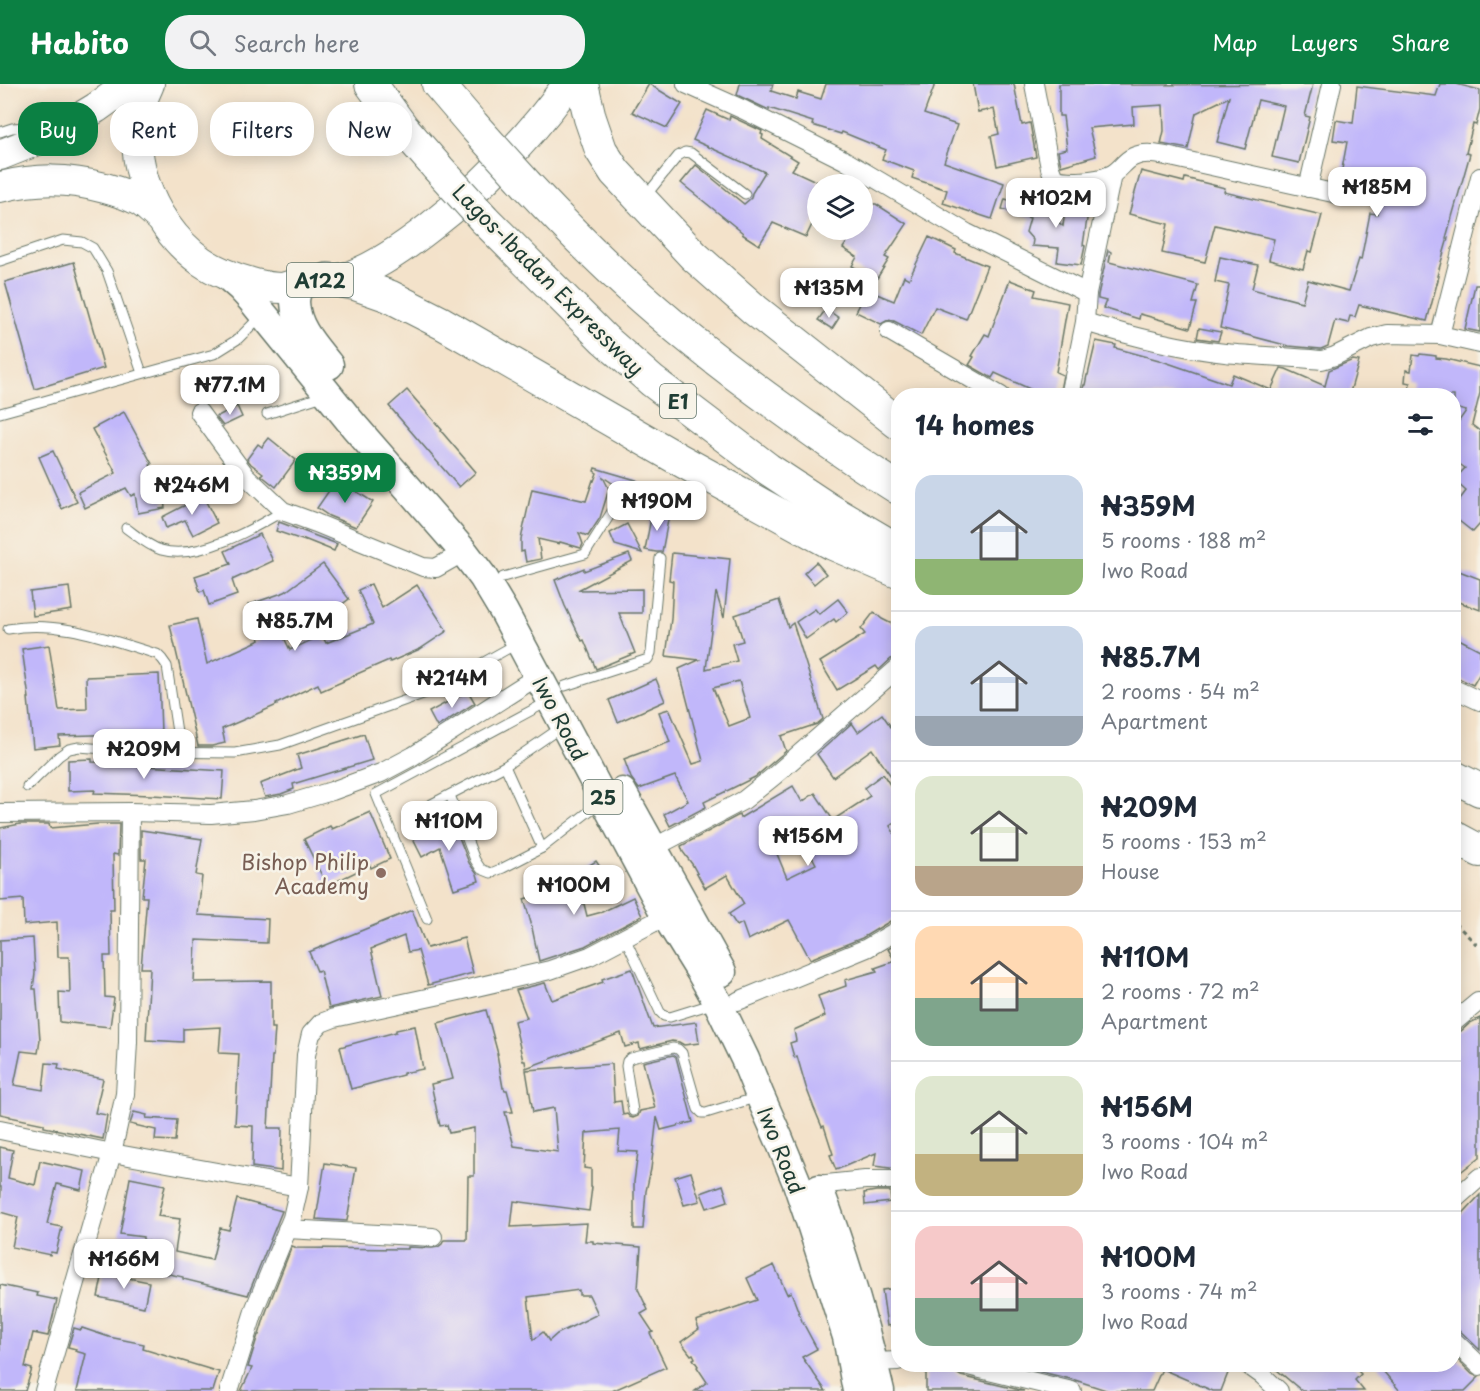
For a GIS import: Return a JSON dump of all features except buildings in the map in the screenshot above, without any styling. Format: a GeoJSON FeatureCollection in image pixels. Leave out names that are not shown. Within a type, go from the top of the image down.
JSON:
{"type":"FeatureCollection","features":[{"type":"Feature","properties":{"kind":"highway"},"geometry":{"type":"LineString","coordinates":[[98,106],[117,93],[137,84]]}},
{"type":"Feature","properties":{"kind":"highway","name":"A122"},"geometry":{"type":"LineString","coordinates":[[149,84],[138,117],[139,167],[148,194],[162,220]]}},
{"type":"Feature","properties":{"kind":"highway","name":"Lagos-Ibadan Expressway"},"geometry":{"type":"LineString","coordinates":[[371,84],[403,128],[484,219],[604,339],[652,381],[768,469],[830,510],[891,546]]}},
{"type":"Feature","properties":{"kind":"highway","name":"E1"},"geometry":{"type":"LineString","coordinates":[[438,84],[528,186],[592,252],[679,331],[761,394],[891,484]]}},
{"type":"Feature","properties":{"kind":"highway","name":"A122"},"geometry":{"type":"LineString","coordinates":[[0,187],[25,181],[57,180],[116,191],[140,201],[162,220],[180,242],[201,261],[225,274],[256,284],[282,288],[351,276],[381,261],[414,240],[479,187],[537,125],[568,84]]}},
{"type":"Feature","properties":{"kind":"highway"},"geometry":{"type":"LineString","coordinates":[[582,84],[601,150],[615,172],[694,256],[755,310],[891,417]]}},
{"type":"Feature","properties":{"kind":"highway"},"geometry":{"type":"LineString","coordinates":[[0,155],[18,148]]}},
{"type":"Feature","properties":{"kind":"highway"},"geometry":{"type":"LineString","coordinates":[[313,281],[355,284],[389,296],[442,323],[680,460],[833,544],[891,569]]}},
{"type":"Feature","properties":{"kind":"highway"},"geometry":{"type":"LineString","coordinates":[[1461,780],[1480,790]]}},
{"type":"Feature","properties":{"kind":"highway"},"geometry":{"type":"LineString","coordinates":[[1461,841],[1480,851]]}},
{"type":"Feature","properties":{"kind":"main road","name":"Iwo Road"},"geometry":{"type":"LineString","coordinates":[[225,274],[241,288],[354,426],[483,577],[520,642],[552,687],[652,848],[728,1002],[797,1131],[886,1362],[880,1391]]}},
{"type":"Feature","properties":{"kind":"main road","name":"Iwo Road"},"geometry":{"type":"LineString","coordinates":[[313,281],[295,300],[297,319],[306,336],[490,555],[503,577],[552,687],[565,725],[604,800],[666,916],[700,971],[728,1002],[745,1059],[776,1130],[812,1227],[847,1337],[857,1391]]}},
{"type":"Feature","properties":{"kind":"street"},"geometry":{"type":"LineString","coordinates":[[686,84],[844,160],[967,233],[1087,293]]}},
{"type":"Feature","properties":{"kind":"street"},"geometry":{"type":"LineString","coordinates":[[1034,84],[1050,168],[1054,178],[1061,181],[1098,179],[1112,175],[1131,158],[1146,153],[1351,197]]}},
{"type":"Feature","properties":{"kind":"street"},"geometry":{"type":"LineString","coordinates":[[1308,188],[1332,84]]}},
{"type":"Feature","properties":{"kind":"street"},"geometry":{"type":"LineString","coordinates":[[1072,388],[1085,322],[1087,293],[1112,175]]}},
{"type":"Feature","properties":{"kind":"street"},"geometry":{"type":"LineString","coordinates":[[1440,335],[1480,177]]}},
{"type":"Feature","properties":{"kind":"street"},"geometry":{"type":"LineString","coordinates":[[1085,322],[1128,336],[1195,349],[1322,360],[1371,338],[1387,334],[1440,335],[1480,344]]}},
{"type":"Feature","properties":{"kind":"street"},"geometry":{"type":"LineString","coordinates":[[889,331],[987,388]]}},
{"type":"Feature","properties":{"kind":"street"},"geometry":{"type":"LineString","coordinates":[[199,412],[246,476],[283,511],[423,567],[436,568],[464,552]]}},
{"type":"Feature","properties":{"kind":"street"},"geometry":{"type":"LineString","coordinates":[[652,848],[744,800],[891,674]]}},
{"type":"Feature","properties":{"kind":"street"},"geometry":{"type":"LineString","coordinates":[[0,813],[211,814],[288,804],[332,791],[381,772],[552,687]]}},
{"type":"Feature","properties":{"kind":"street"},"geometry":{"type":"LineString","coordinates":[[1461,692],[1480,701]]}},
{"type":"Feature","properties":{"kind":"street"},"geometry":{"type":"LineString","coordinates":[[44,1391],[112,1153],[125,1094],[128,1042],[130,812]]}},
{"type":"Feature","properties":{"kind":"street"},"geometry":{"type":"LineString","coordinates":[[229,1391],[255,1308],[292,1218],[299,1187],[306,1055],[311,1034],[321,1023],[334,1018],[550,970],[590,956],[666,916]]}},
{"type":"Feature","properties":{"kind":"street"},"geometry":{"type":"LineString","coordinates":[[728,1002],[867,948],[891,934]]}},
{"type":"Feature","properties":{"kind":"street"},"geometry":{"type":"LineString","coordinates":[[1461,1015],[1480,997]]}},
{"type":"Feature","properties":{"kind":"street"},"geometry":{"type":"LineString","coordinates":[[0,1130],[299,1187]]}},
{"type":"Feature","properties":{"kind":"street"},"geometry":{"type":"LineString","coordinates":[[1461,1194],[1480,1177]]}},
{"type":"Feature","properties":{"kind":"street"},"geometry":{"type":"LineString","coordinates":[[818,1185],[891,1180]]}},
{"type":"Feature","properties":{"kind":"street"},"geometry":{"type":"LineString","coordinates":[[287,1229],[434,1237]]}},
{"type":"Feature","properties":{"kind":"street"},"geometry":{"type":"LineString","coordinates":[[1461,1348],[1480,1366]]}},
{"type":"Feature","properties":{"kind":"street"},"geometry":{"type":"LineString","coordinates":[[993,1372],[1072,1391]]}},
{"type":"Feature","properties":{"kind":"street"},"geometry":{"type":"LineString","coordinates":[[1259,1372],[1279,1391]]}},
{"type":"Feature","properties":{"kind":"lane"},"geometry":{"type":"LineString","coordinates":[[0,132],[18,128]]}},
{"type":"Feature","properties":{"kind":"lane"},"geometry":{"type":"LineString","coordinates":[[642,201],[678,156],[684,152],[691,153],[745,194]]}},
{"type":"Feature","properties":{"kind":"lane"},"geometry":{"type":"LineString","coordinates":[[0,261],[63,240],[82,242],[93,248],[107,272],[142,373]]}},
{"type":"Feature","properties":{"kind":"lane"},"geometry":{"type":"LineString","coordinates":[[0,413],[214,354],[238,339],[263,315]]}},
{"type":"Feature","properties":{"kind":"lane"},"geometry":{"type":"LineString","coordinates":[[267,414],[328,394]]}},
{"type":"Feature","properties":{"kind":"lane"},"geometry":{"type":"LineString","coordinates":[[503,577],[585,554],[613,510]]}},
{"type":"Feature","properties":{"kind":"lane"},"geometry":{"type":"LineString","coordinates":[[126,528],[153,547],[161,550],[187,552],[230,539],[283,511]]}},
{"type":"Feature","properties":{"kind":"lane"},"geometry":{"type":"LineString","coordinates":[[427,919],[376,794],[552,687],[648,659],[651,653],[660,558]]}},
{"type":"Feature","properties":{"kind":"lane"},"geometry":{"type":"LineString","coordinates":[[8,629],[22,626],[62,628],[157,654],[167,666],[180,752]]}},
{"type":"Feature","properties":{"kind":"lane"},"geometry":{"type":"LineString","coordinates":[[27,787],[59,756],[69,749],[79,747],[141,752],[235,753],[280,745],[434,690],[520,642]]}},
{"type":"Feature","properties":{"kind":"lane"},"geometry":{"type":"LineString","coordinates":[[420,810],[505,766],[565,725]]}},
{"type":"Feature","properties":{"kind":"lane"},"geometry":{"type":"LineString","coordinates":[[505,766],[542,848]]}},
{"type":"Feature","properties":{"kind":"lane"},"geometry":{"type":"LineString","coordinates":[[450,795],[480,869],[491,873],[542,848],[604,800]]}},
{"type":"Feature","properties":{"kind":"lane"},"geometry":{"type":"LineString","coordinates":[[625,938],[664,1016],[670,1017],[728,1002]]}},
{"type":"Feature","properties":{"kind":"lane"},"geometry":{"type":"LineString","coordinates":[[633,1111],[627,1061],[673,1047],[682,1053],[698,1109],[702,1113],[760,1096]]}},
{"type":"Feature","properties":{"kind":"path"},"geometry":{"type":"LineString","coordinates":[[1461,929],[1480,948]]}},
{"type":"Feature","properties":{"kind":"place","name":"Bishop Philip Academy"},"geometry":{"type":"Point","coordinates":[381,873]}}]}
